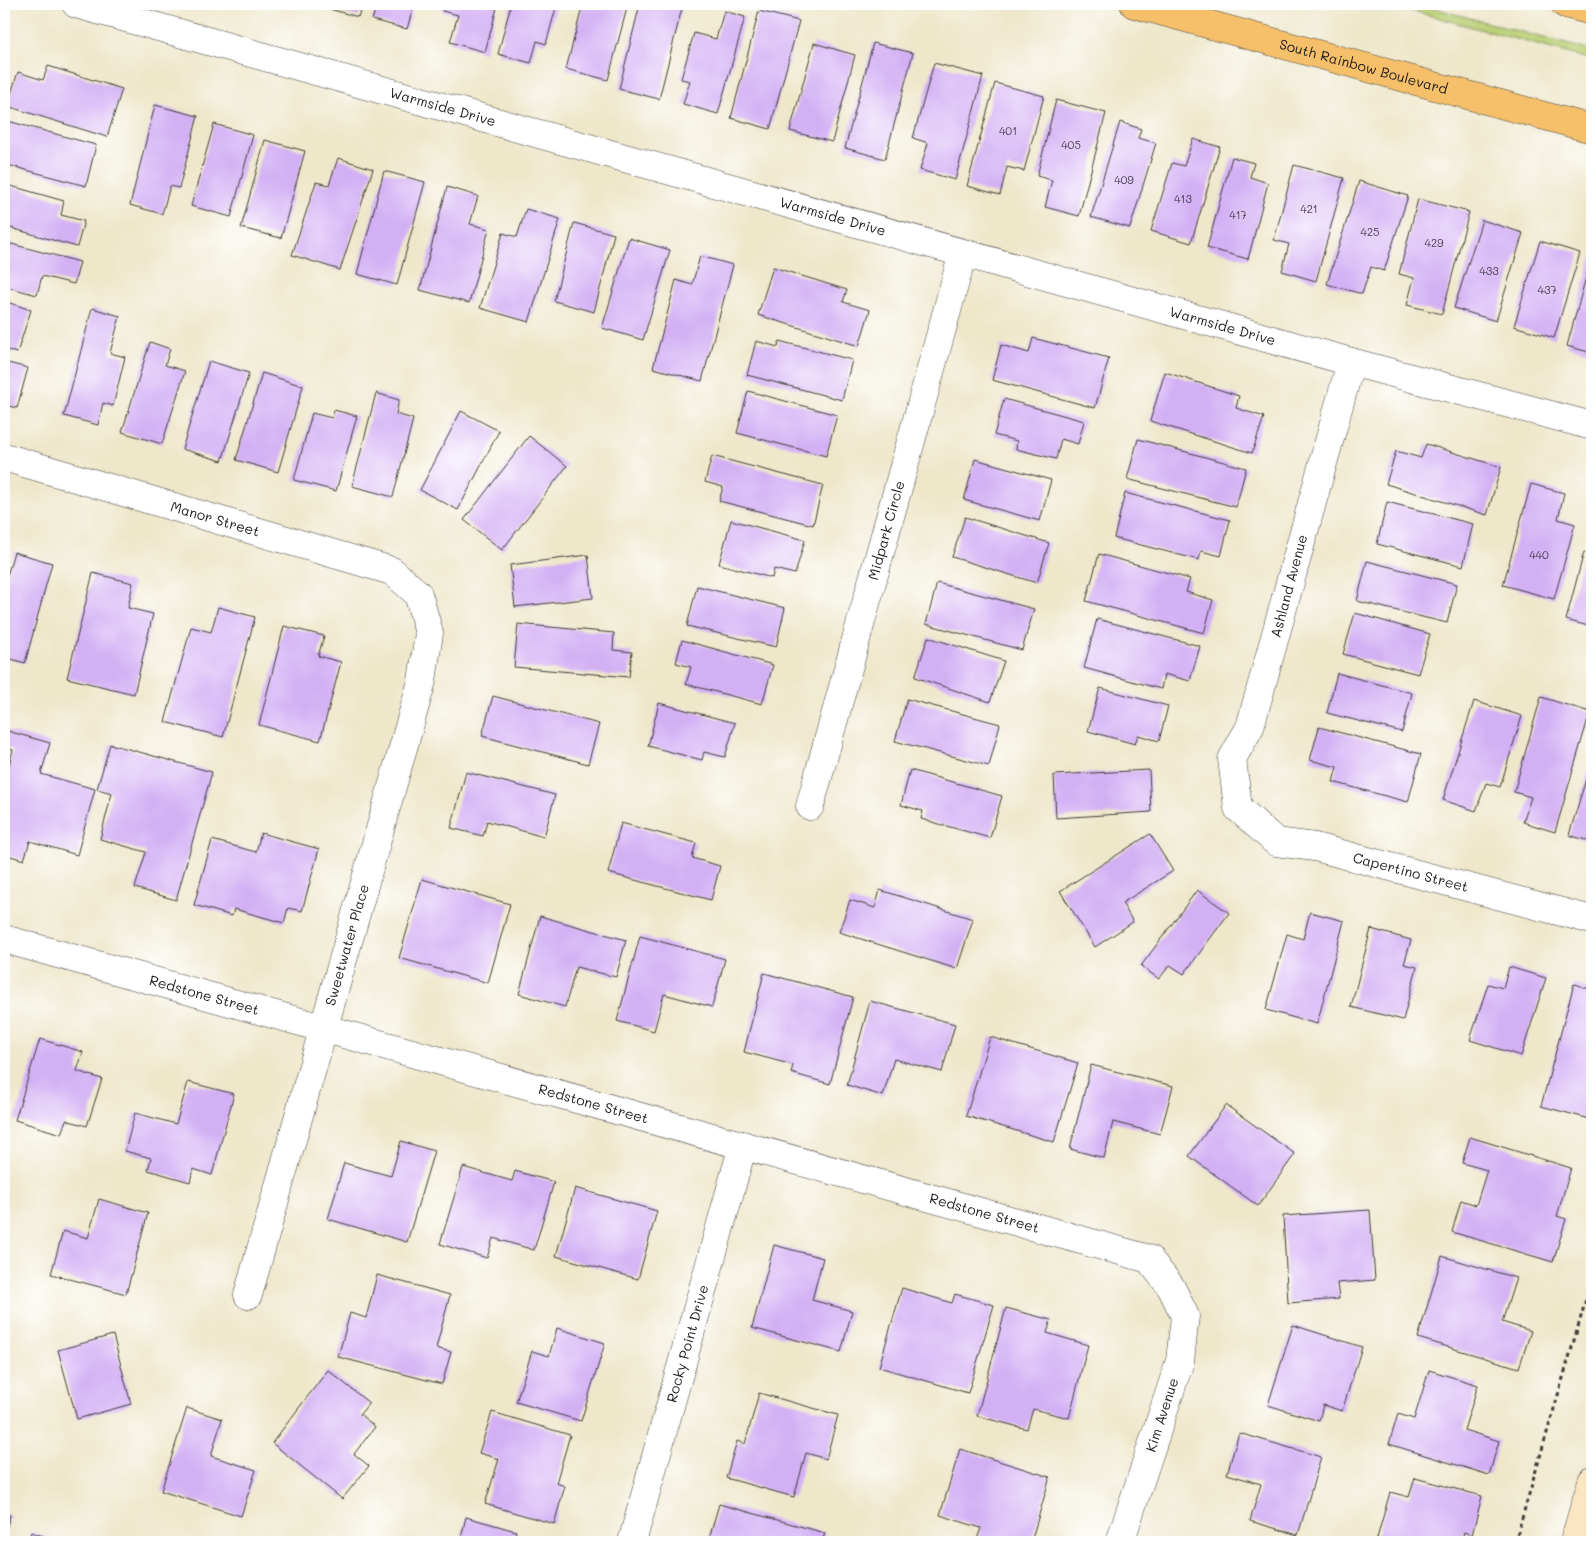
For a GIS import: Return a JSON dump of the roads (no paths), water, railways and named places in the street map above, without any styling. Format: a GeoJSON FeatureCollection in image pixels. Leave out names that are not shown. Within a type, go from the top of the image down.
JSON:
{"type":"FeatureCollection","features":[{"type":"Feature","properties":{"kind":"main road","name":"South Rainbow Boulevard"},"geometry":{"type":"LineString","coordinates":[[1134,4],[1592,129]]}},
{"type":"Feature","properties":{"kind":"main road"},"geometry":{"type":"LineString","coordinates":[[1565,4],[1592,11]]}},
{"type":"Feature","properties":{"kind":"main road"},"geometry":{"type":"LineString","coordinates":[[1574,1542],[1592,1480]]}},
{"type":"Feature","properties":{"kind":"street","name":"Warmside Drive"},"geometry":{"type":"LineString","coordinates":[[76,4],[963,254],[1351,362],[1592,426]]}},
{"type":"Feature","properties":{"kind":"street","name":"Midpark Circle"},"geometry":{"type":"LineString","coordinates":[[810,806],[963,254]]}},
{"type":"Feature","properties":{"kind":"street","name":"Ashland Avenue"},"geometry":{"type":"LineString","coordinates":[[1238,808],[1232,759],[1250,727],[1351,362]]}},
{"type":"Feature","properties":{"kind":"street","name":"Manor Street"},"geometry":{"type":"LineString","coordinates":[[4,457],[392,571],[418,594]]}},
{"type":"Feature","properties":{"kind":"street","name":"Sweetwater Place"},"geometry":{"type":"LineString","coordinates":[[248,1295],[422,681],[429,633],[418,594]]}},
{"type":"Feature","properties":{"kind":"street","name":"Capertino Street"},"geometry":{"type":"LineString","coordinates":[[1238,808],[1276,842],[1315,847],[1592,920]]}},
{"type":"Feature","properties":{"kind":"street","name":"Redstone Street"},"geometry":{"type":"LineString","coordinates":[[4,939],[1149,1259],[1171,1287]]}},
{"type":"Feature","properties":{"kind":"street","name":"Rocky Point Drive"},"geometry":{"type":"LineString","coordinates":[[632,1542],[743,1145]]}},
{"type":"Feature","properties":{"kind":"street","name":"Kim Avenue"},"geometry":{"type":"LineString","coordinates":[[1120,1542],[1180,1361],[1185,1316],[1171,1287]]}}]}
